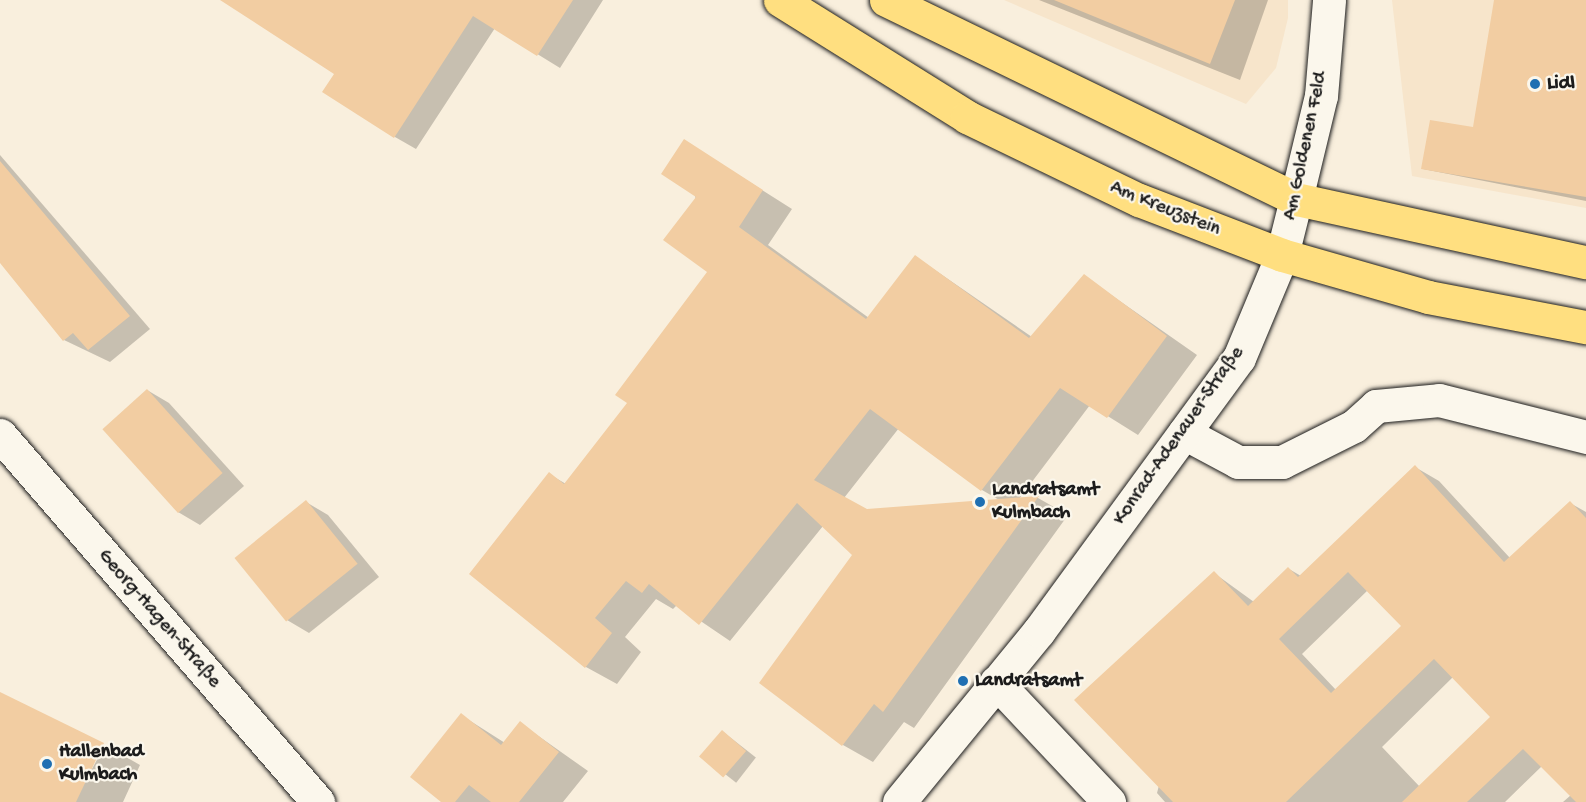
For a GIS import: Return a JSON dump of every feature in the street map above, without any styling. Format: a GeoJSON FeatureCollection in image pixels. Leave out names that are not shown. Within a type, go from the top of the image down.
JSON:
{"type":"FeatureCollection","features":[{"type":"Feature","properties":{"kind":"main road","name":"Am Kreuzstein"},"geometry":{"type":"LineString","coordinates":[[780,0],[967,117],[1045,158],[1282,255],[1428,297],[1586,327]]}},
{"type":"Feature","properties":{"kind":"main road"},"geometry":{"type":"LineString","coordinates":[[886,0],[1296,199],[1586,262]]}},
{"type":"Feature","properties":{"kind":"street","name":"Am Goldenen Feld"},"geometry":{"type":"LineString","coordinates":[[1282,255],[1321,96],[1329,0]]}},
{"type":"Feature","properties":{"kind":"street","name":"Konrad-Adenauer-Straße"},"geometry":{"type":"LineString","coordinates":[[899,802],[996,682],[1239,358],[1282,255]]}},
{"type":"Feature","properties":{"kind":"street"},"geometry":{"type":"LineString","coordinates":[[1184,433],[1238,462],[1282,462],[1346,430],[1376,406],[1440,400],[1586,437]]}},
{"type":"Feature","properties":{"kind":"street","name":"Georg-Hagen-Straße"},"geometry":{"type":"LineString","coordinates":[[0,435],[318,802]]}},
{"type":"Feature","properties":{"kind":"street"},"geometry":{"type":"LineString","coordinates":[[996,682],[1108,802]]}},
{"type":"Feature","properties":{"kind":"shaded area"},"geometry":{"type":"Polygon","coordinates":[[[1004,0],[1288,0],[1288,18],[1276,68],[1246,104],[1004,0]]]}},
{"type":"Feature","properties":{"kind":"shaded area"},"geometry":{"type":"Polygon","coordinates":[[[1392,0],[1586,0],[1586,208],[1412,176],[1392,0]]]}},
{"type":"Feature","properties":{"kind":"building"},"geometry":{"type":"Polygon","coordinates":[[[220,0],[573,0],[537,56],[473,16],[394,138],[322,92],[334,74],[220,0]]]}},
{"type":"Feature","properties":{"kind":"building"},"geometry":{"type":"Polygon","coordinates":[[[1054,0],[1235,0],[1210,64],[1054,0]]]}},
{"type":"Feature","properties":{"kind":"building"},"geometry":{"type":"Polygon","coordinates":[[[1494,0],[1586,0],[1586,197],[1421,169],[1430,120],[1473,127],[1494,0]]]}},
{"type":"Feature","properties":{"kind":"building"},"geometry":{"type":"Polygon","coordinates":[[[684,139],[763,190],[739,227],[866,319],[915,255],[1029,338],[1084,274],[1167,336],[1107,418],[1060,388],[981,491],[870,409],[814,480],[867,509],[1039,496],[883,712],[874,704],[842,746],[759,683],[852,555],[797,503],[699,625],[649,584],[642,593],[626,581],[595,618],[612,633],[585,668],[469,574],[549,472],[564,484],[627,403],[615,395],[707,272],[663,240],[696,197],[661,174],[684,139]]]}},
{"type":"Feature","properties":{"kind":"building"},"geometry":{"type":"Polygon","coordinates":[[[0,161],[130,316],[88,350],[73,333],[63,341],[0,263],[0,161]]]}},
{"type":"Feature","properties":{"kind":"building"},"geometry":{"type":"Polygon","coordinates":[[[147,389],[223,473],[178,513],[102,429],[147,389]]]}},
{"type":"Feature","properties":{"kind":"building"},"geometry":{"type":"Polygon","coordinates":[[[1415,465],[1504,562],[1570,501],[1586,518],[1586,802],[1576,802],[1523,749],[1467,802],[1402,802],[1490,717],[1434,659],[1286,802],[1173,802],[1074,700],[1214,571],[1248,606],[1288,567],[1298,577],[1415,465]],[[1348,572],[1279,639],[1331,693],[1401,626],[1348,572]]]}},
{"type":"Feature","properties":{"kind":"building"},"geometry":{"type":"Polygon","coordinates":[[[306,500],[358,564],[286,622],[235,558],[306,500]]]}},
{"type":"Feature","properties":{"kind":"building","name":"Hallenbad Kulmbach"},"geometry":{"type":"Polygon","coordinates":[[[0,692],[104,743],[76,802],[0,802],[0,692]]]}},
{"type":"Feature","properties":{"kind":"building"},"geometry":{"type":"Polygon","coordinates":[[[461,713],[501,745],[520,721],[559,752],[519,802],[491,802],[469,785],[455,802],[441,802],[410,777],[461,713]]]}},
{"type":"Feature","properties":{"kind":"building"},"geometry":{"type":"Polygon","coordinates":[[[722,730],[746,751],[723,777],[699,756],[722,730]]]}},
{"type":"Feature","properties":{"kind":"place","name":"Lidl"},"geometry":{"type":"Point","coordinates":[1535,84]}},
{"type":"Feature","properties":{"kind":"place","name":"Landratsamt Kulmbach"},"geometry":{"type":"Point","coordinates":[980,502]}},
{"type":"Feature","properties":{"kind":"place","name":"Landratsamt"},"geometry":{"type":"Point","coordinates":[963,681]}},
{"type":"Feature","properties":{"kind":"place","name":"Hallenbad Kulmbach"},"geometry":{"type":"Point","coordinates":[47,764]}}]}
